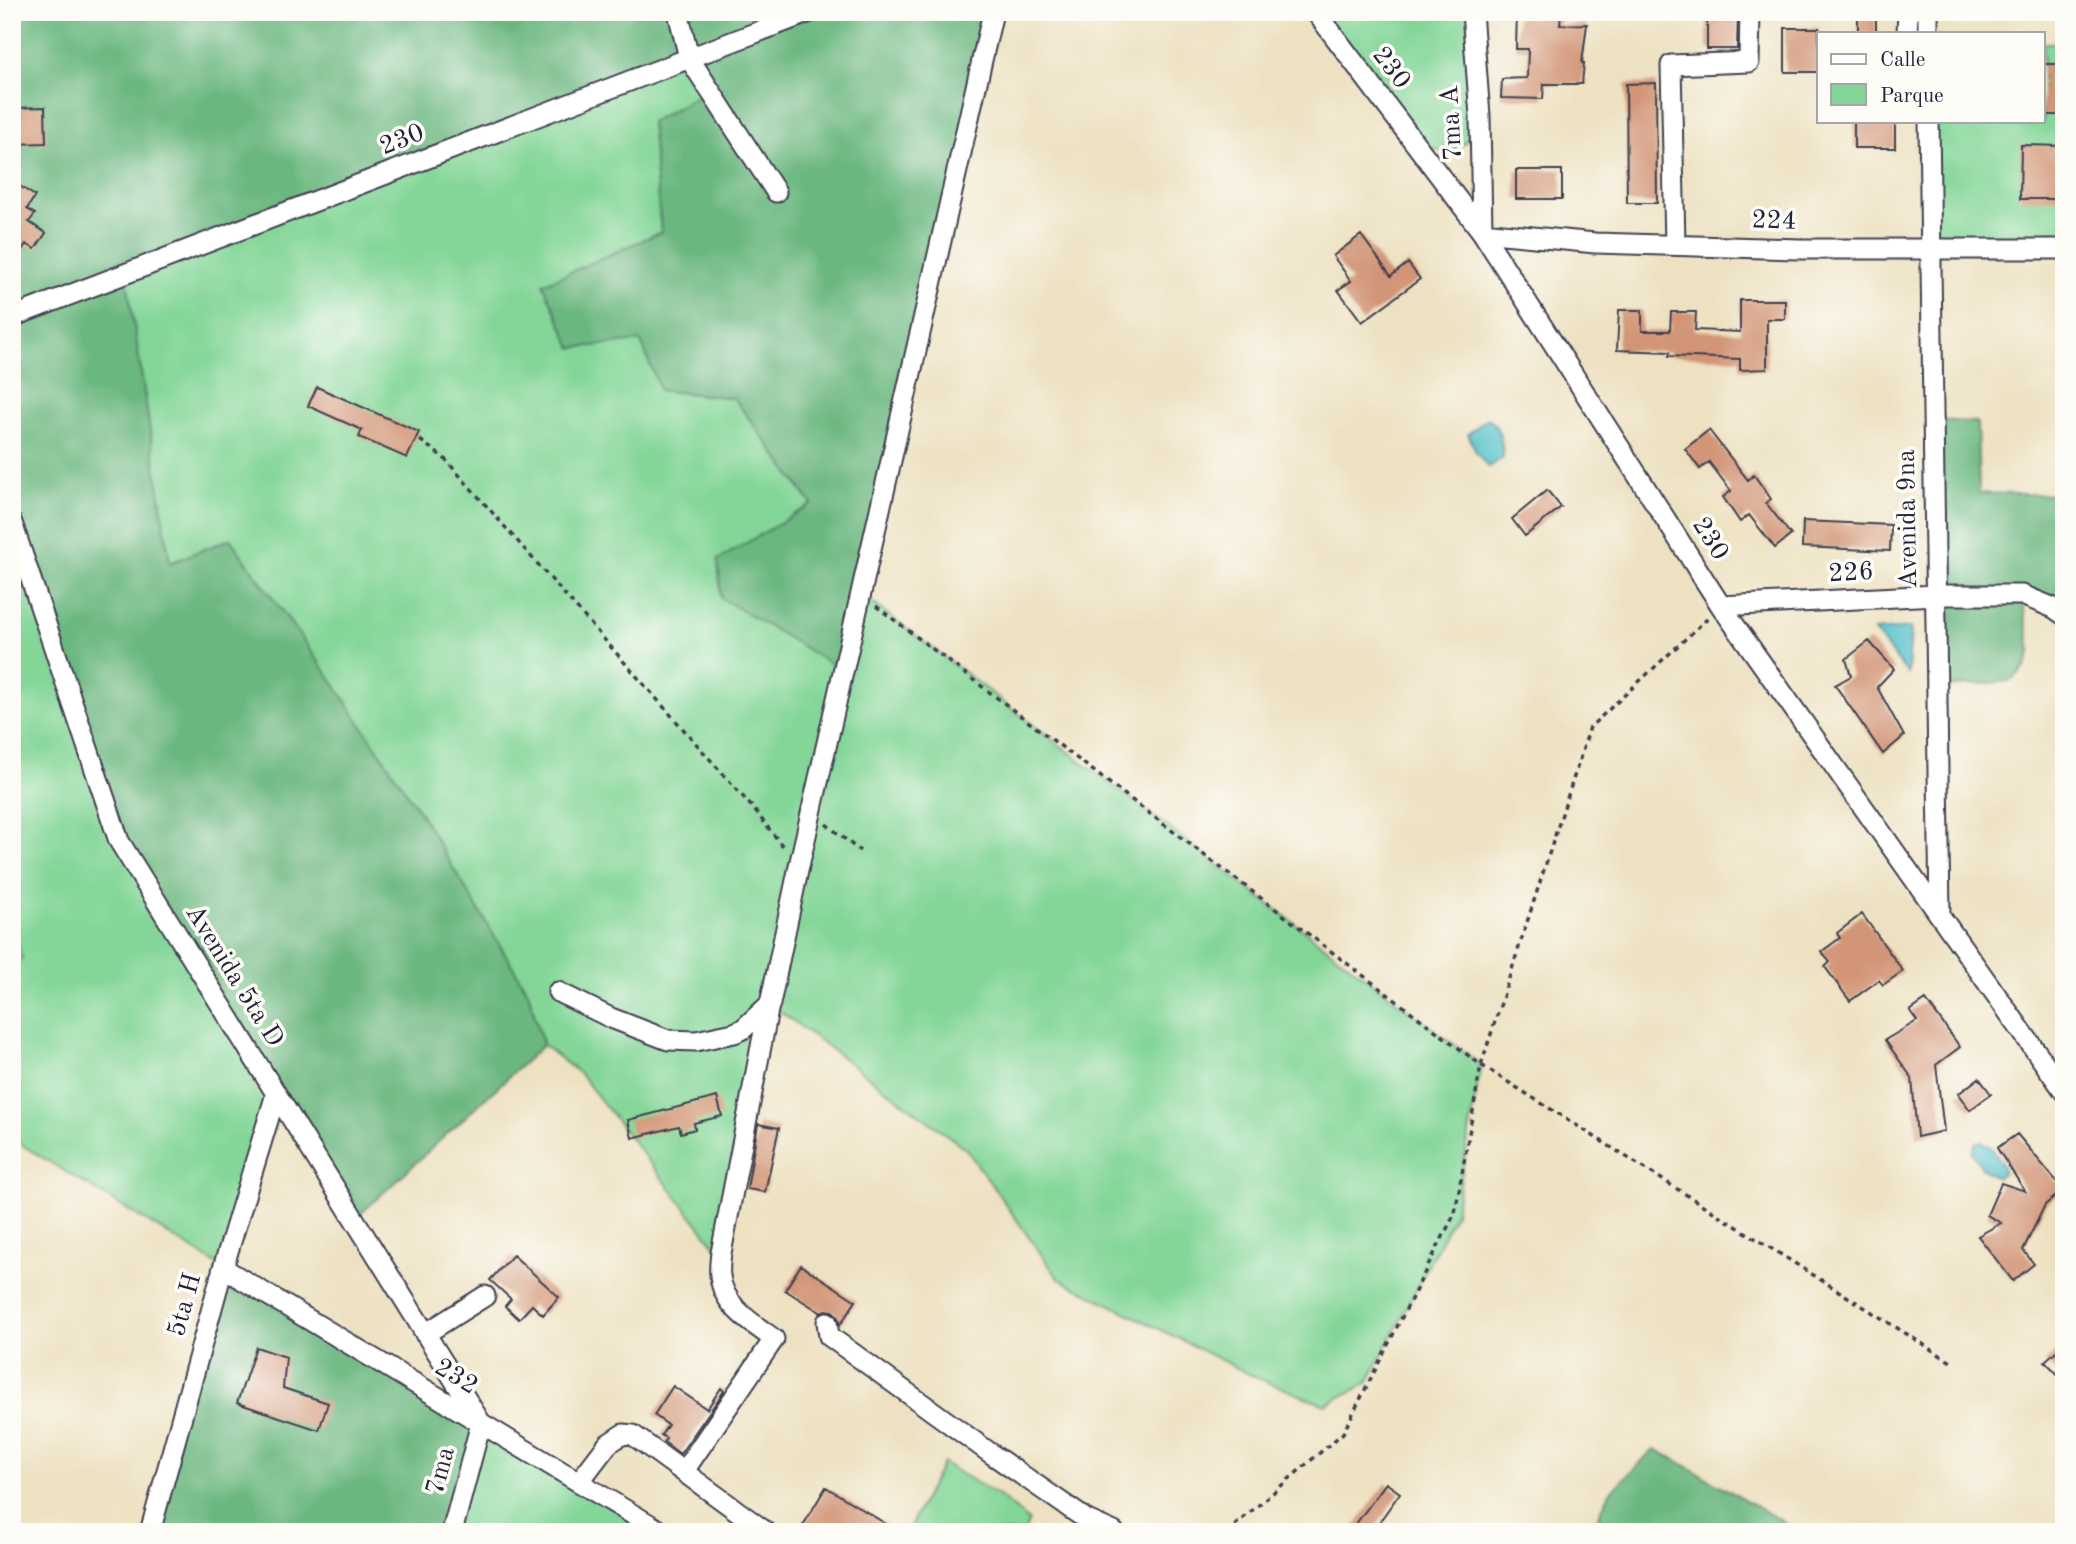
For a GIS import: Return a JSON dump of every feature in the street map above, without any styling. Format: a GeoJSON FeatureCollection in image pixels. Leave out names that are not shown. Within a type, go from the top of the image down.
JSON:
{"type":"FeatureCollection","features":[{"type":"Feature","properties":{"kind":"street"},"geometry":{"type":"LineString","coordinates":[[678,12],[689,58],[776,192]]}},
{"type":"Feature","properties":{"kind":"street","name":"230"},"geometry":{"type":"LineString","coordinates":[[12,317],[810,12]]}},
{"type":"Feature","properties":{"kind":"street"},"geometry":{"type":"LineString","coordinates":[[684,1471],[774,1339],[742,1317],[725,1293],[720,1277],[721,1253],[769,1004],[799,866],[993,12]]}},
{"type":"Feature","properties":{"kind":"street","name":"230"},"geometry":{"type":"LineString","coordinates":[[1316,12],[1482,232],[1721,606],[2064,1091]]}},
{"type":"Feature","properties":{"kind":"street","name":"7ma A"},"geometry":{"type":"LineString","coordinates":[[1472,12],[1479,116],[1482,232]]}},
{"type":"Feature","properties":{"kind":"street"},"geometry":{"type":"LineString","coordinates":[[1675,245],[1671,65],[1749,62],[1750,12]]}},
{"type":"Feature","properties":{"kind":"street"},"geometry":{"type":"LineString","coordinates":[[1907,32],[1908,12]]}},
{"type":"Feature","properties":{"kind":"street"},"geometry":{"type":"LineString","coordinates":[[1928,12],[1928,32]]}},
{"type":"Feature","properties":{"kind":"street","name":"Avenida 9na"},"geometry":{"type":"LineString","coordinates":[[1929,122],[1940,916]]}},
{"type":"Feature","properties":{"kind":"street","name":"224"},"geometry":{"type":"LineString","coordinates":[[1482,232],[1595,243],[1800,249],[2064,249]]}},
{"type":"Feature","properties":{"kind":"street","name":"Avenida 5ta D"},"geometry":{"type":"LineString","coordinates":[[12,523],[119,841],[481,1423]]}},
{"type":"Feature","properties":{"kind":"street","name":"226"},"geometry":{"type":"LineString","coordinates":[[1721,606],[1936,595],[2022,595],[2064,615]]}},
{"type":"Feature","properties":{"kind":"street"},"geometry":{"type":"LineString","coordinates":[[558,992],[611,1018],[668,1040],[696,1041],[734,1033],[752,1022],[769,1004]]}},
{"type":"Feature","properties":{"kind":"street","name":"5ta H"},"geometry":{"type":"LineString","coordinates":[[150,1532],[223,1268],[276,1094]]}},
{"type":"Feature","properties":{"kind":"street","name":"232"},"geometry":{"type":"LineString","coordinates":[[223,1268],[662,1532]]}},
{"type":"Feature","properties":{"kind":"street"},"geometry":{"type":"LineString","coordinates":[[425,1334],[485,1296]]}},
{"type":"Feature","properties":{"kind":"street"},"geometry":{"type":"LineString","coordinates":[[827,1321],[829,1335],[1087,1520],[1114,1532]]}},
{"type":"Feature","properties":{"kind":"street","name":"7ma"},"geometry":{"type":"LineString","coordinates":[[453,1532],[481,1423]]}},
{"type":"Feature","properties":{"kind":"street"},"geometry":{"type":"LineString","coordinates":[[579,1482],[608,1444],[623,1434],[633,1435],[765,1532]]}},
{"type":"Feature","properties":{"kind":"path"},"geometry":{"type":"LineString","coordinates":[[420,440],[445,459],[752,807],[799,866]]}},
{"type":"Feature","properties":{"kind":"path"},"geometry":{"type":"LineString","coordinates":[[861,594],[1481,1065],[1951,1363]]}},
{"type":"Feature","properties":{"kind":"path"},"geometry":{"type":"LineString","coordinates":[[1227,1532],[1343,1433],[1455,1213],[1481,1065],[1590,727],[1721,606]]}},
{"type":"Feature","properties":{"kind":"path"},"geometry":{"type":"LineString","coordinates":[[811,812],[860,851]]}},
{"type":"Feature","properties":{"kind":"green space"},"geometry":{"type":"Polygon","coordinates":[[[12,12],[993,12],[843,671],[721,598],[718,560],[812,504],[734,398],[660,390],[641,341],[572,348],[543,284],[661,232],[651,122],[709,90],[689,59],[126,274],[170,563],[230,539],[331,679],[417,808],[528,992],[543,1045],[354,1220],[119,841],[24,560],[12,563],[12,12]]]}},
{"type":"Feature","properties":{"kind":"green space"},"geometry":{"type":"Polygon","coordinates":[[[1316,12],[1472,12],[1480,116],[1465,143],[1452,150],[1437,150],[1415,143],[1316,12]]]}},
{"type":"Feature","properties":{"kind":"green space"},"geometry":{"type":"Polygon","coordinates":[[[2044,43],[2064,43],[2064,249],[1931,249],[1929,122],[2044,122],[2044,43]]]}},
{"type":"Feature","properties":{"kind":"green space"},"geometry":{"type":"Polygon","coordinates":[[[689,58],[709,89],[651,122],[661,232],[641,341],[660,390],[734,398],[812,505],[718,560],[861,594],[1481,1065],[1455,1213],[1368,1383],[1325,1405],[1255,1377],[1059,1279],[966,1149],[770,1004],[721,1253],[580,1074],[543,1045],[528,992],[417,808],[331,679],[230,539],[170,563],[126,274],[689,58]]]}},
{"type":"Feature","properties":{"kind":"green space"},"geometry":{"type":"Polygon","coordinates":[[[1933,420],[1977,422],[1979,493],[2064,495],[2064,615],[2022,596],[2031,651],[2025,668],[2011,681],[1937,688],[1933,420]]]}},
{"type":"Feature","properties":{"kind":"green space"},"geometry":{"type":"Polygon","coordinates":[[[25,560],[276,1094],[223,1268],[12,1139],[12,963],[22,958],[12,929],[12,563],[25,560]]]}},
{"type":"Feature","properties":{"kind":"green space"},"geometry":{"type":"Polygon","coordinates":[[[223,1268],[481,1423],[452,1532],[150,1532],[223,1268]]]}},
{"type":"Feature","properties":{"kind":"green space"},"geometry":{"type":"Polygon","coordinates":[[[481,1423],[662,1532],[452,1532],[481,1423]]]}},
{"type":"Feature","properties":{"kind":"green space"},"geometry":{"type":"Polygon","coordinates":[[[1655,1449],[1801,1532],[1591,1532],[1610,1492],[1655,1449]]]}},
{"type":"Feature","properties":{"kind":"green space"},"geometry":{"type":"Polygon","coordinates":[[[943,1463],[1002,1498],[1029,1521],[1024,1532],[907,1532],[943,1463]]]}},
{"type":"Feature","properties":{"kind":"water"},"geometry":{"type":"Polygon","coordinates":[[[1488,418],[1498,431],[1503,458],[1488,467],[1476,452],[1468,434],[1488,418]]]}},
{"type":"Feature","properties":{"kind":"water"},"geometry":{"type":"Polygon","coordinates":[[[1911,628],[1908,674],[1874,631],[1911,628]]]}},
{"type":"Feature","properties":{"kind":"water"},"geometry":{"type":"Polygon","coordinates":[[[1982,1141],[2002,1164],[2003,1173],[1997,1177],[1982,1167],[1972,1152],[1976,1143],[1982,1141]]]}},
{"type":"Feature","properties":{"kind":"building"},"geometry":{"type":"Polygon","coordinates":[[[1517,12],[1561,12],[1560,25],[1587,24],[1582,84],[1544,84],[1543,99],[1501,98],[1502,79],[1527,78],[1528,49],[1516,49],[1517,12]]]}},
{"type":"Feature","properties":{"kind":"building"},"geometry":{"type":"Polygon","coordinates":[[[1707,12],[1738,12],[1737,49],[1707,49],[1707,12]]]}},
{"type":"Feature","properties":{"kind":"building"},"geometry":{"type":"Polygon","coordinates":[[[1876,15],[1876,32],[1858,32],[1858,16],[1876,15]]]}},
{"type":"Feature","properties":{"kind":"building"},"geometry":{"type":"Polygon","coordinates":[[[1785,28],[1819,28],[1817,72],[1785,72],[1785,28]]]}},
{"type":"Feature","properties":{"kind":"building"},"geometry":{"type":"Polygon","coordinates":[[[2044,64],[2064,64],[2064,115],[2044,115],[2044,64]]]}},
{"type":"Feature","properties":{"kind":"building"},"geometry":{"type":"Polygon","coordinates":[[[1656,83],[1657,203],[1627,203],[1626,84],[1656,83]]]}},
{"type":"Feature","properties":{"kind":"building"},"geometry":{"type":"Polygon","coordinates":[[[45,107],[46,143],[12,144],[12,108],[45,107]]]}},
{"type":"Feature","properties":{"kind":"building"},"geometry":{"type":"Polygon","coordinates":[[[1854,122],[1895,122],[1895,148],[1854,148],[1854,122]]]}},
{"type":"Feature","properties":{"kind":"building"},"geometry":{"type":"Polygon","coordinates":[[[2021,145],[2064,146],[2064,199],[2020,199],[2021,145]]]}},
{"type":"Feature","properties":{"kind":"building"},"geometry":{"type":"Polygon","coordinates":[[[1516,170],[1562,170],[1562,199],[1516,199],[1516,170]]]}},
{"type":"Feature","properties":{"kind":"building"},"geometry":{"type":"Polygon","coordinates":[[[12,181],[35,196],[27,209],[35,214],[29,222],[46,233],[35,249],[26,244],[12,265],[12,181]]]}},
{"type":"Feature","properties":{"kind":"building"},"geometry":{"type":"Polygon","coordinates":[[[1361,235],[1391,276],[1408,263],[1420,279],[1362,322],[1338,290],[1351,281],[1333,256],[1361,235]]]}},
{"type":"Feature","properties":{"kind":"building"},"geometry":{"type":"Polygon","coordinates":[[[1740,300],[1785,300],[1785,319],[1767,319],[1767,369],[1740,370],[1740,359],[1669,356],[1670,352],[1617,350],[1619,310],[1642,310],[1642,331],[1670,331],[1671,312],[1696,312],[1695,330],[1740,332],[1740,300]]]}},
{"type":"Feature","properties":{"kind":"building"},"geometry":{"type":"Polygon","coordinates":[[[317,387],[419,432],[407,458],[359,437],[362,430],[308,406],[317,387]]]}},
{"type":"Feature","properties":{"kind":"building"},"geometry":{"type":"Polygon","coordinates":[[[1709,430],[1748,480],[1754,475],[1771,499],[1766,503],[1791,535],[1775,548],[1749,515],[1740,522],[1723,497],[1731,491],[1709,462],[1700,469],[1685,449],[1709,430]]]}},
{"type":"Feature","properties":{"kind":"building"},"geometry":{"type":"Polygon","coordinates":[[[1547,490],[1561,507],[1525,536],[1512,519],[1547,490]]]}},
{"type":"Feature","properties":{"kind":"building"},"geometry":{"type":"Polygon","coordinates":[[[1803,521],[1891,525],[1890,551],[1802,547],[1803,521]]]}},
{"type":"Feature","properties":{"kind":"building"},"geometry":{"type":"Polygon","coordinates":[[[1869,641],[1894,669],[1877,687],[1904,736],[1883,754],[1835,685],[1851,676],[1846,659],[1869,641]]]}},
{"type":"Feature","properties":{"kind":"building"},"geometry":{"type":"Polygon","coordinates":[[[1862,914],[1903,971],[1883,985],[1879,980],[1850,1001],[1825,967],[1830,962],[1821,952],[1840,938],[1837,933],[1862,914]]]}},
{"type":"Feature","properties":{"kind":"building"},"geometry":{"type":"Polygon","coordinates":[[[1926,1000],[1960,1047],[1936,1065],[1944,1131],[1917,1137],[1912,1078],[1885,1040],[1917,1021],[1910,1011],[1926,1000]]]}},
{"type":"Feature","properties":{"kind":"building"},"geometry":{"type":"Polygon","coordinates":[[[1979,1078],[1991,1094],[1970,1110],[1958,1094],[1979,1078]]]}},
{"type":"Feature","properties":{"kind":"building"},"geometry":{"type":"Polygon","coordinates":[[[717,1097],[722,1116],[694,1123],[695,1129],[681,1133],[679,1126],[632,1138],[628,1120],[717,1097]]]}},
{"type":"Feature","properties":{"kind":"building"},"geometry":{"type":"Polygon","coordinates":[[[758,1124],[779,1128],[765,1192],[747,1189],[758,1124]]]}},
{"type":"Feature","properties":{"kind":"building"},"geometry":{"type":"Polygon","coordinates":[[[2017,1134],[2064,1190],[2045,1205],[2023,1250],[2034,1264],[2013,1281],[1978,1236],[2001,1223],[1987,1215],[2001,1183],[2025,1191],[1997,1148],[2017,1134]]]}},
{"type":"Feature","properties":{"kind":"building"},"geometry":{"type":"Polygon","coordinates":[[[513,1255],[559,1297],[543,1315],[532,1305],[519,1319],[505,1306],[511,1299],[490,1280],[513,1255]]]}},
{"type":"Feature","properties":{"kind":"building"},"geometry":{"type":"Polygon","coordinates":[[[801,1265],[856,1301],[840,1325],[837,1315],[832,1311],[820,1312],[785,1290],[801,1265]]]}},
{"type":"Feature","properties":{"kind":"building"},"geometry":{"type":"Polygon","coordinates":[[[2064,1344],[2064,1381],[2045,1361],[2064,1344]]]}},
{"type":"Feature","properties":{"kind":"building"},"geometry":{"type":"Polygon","coordinates":[[[256,1347],[286,1357],[283,1388],[328,1403],[319,1430],[237,1403],[256,1347]]]}},
{"type":"Feature","properties":{"kind":"building"},"geometry":{"type":"Polygon","coordinates":[[[673,1386],[707,1409],[721,1388],[724,1391],[680,1454],[664,1442],[666,1438],[661,1435],[668,1425],[654,1415],[673,1386]]]}},
{"type":"Feature","properties":{"kind":"building"},"geometry":{"type":"Polygon","coordinates":[[[1386,1483],[1400,1493],[1372,1532],[1350,1532],[1386,1483]]]}},
{"type":"Feature","properties":{"kind":"building"},"geometry":{"type":"Polygon","coordinates":[[[826,1487],[899,1532],[799,1532],[826,1487]]]}}]}
